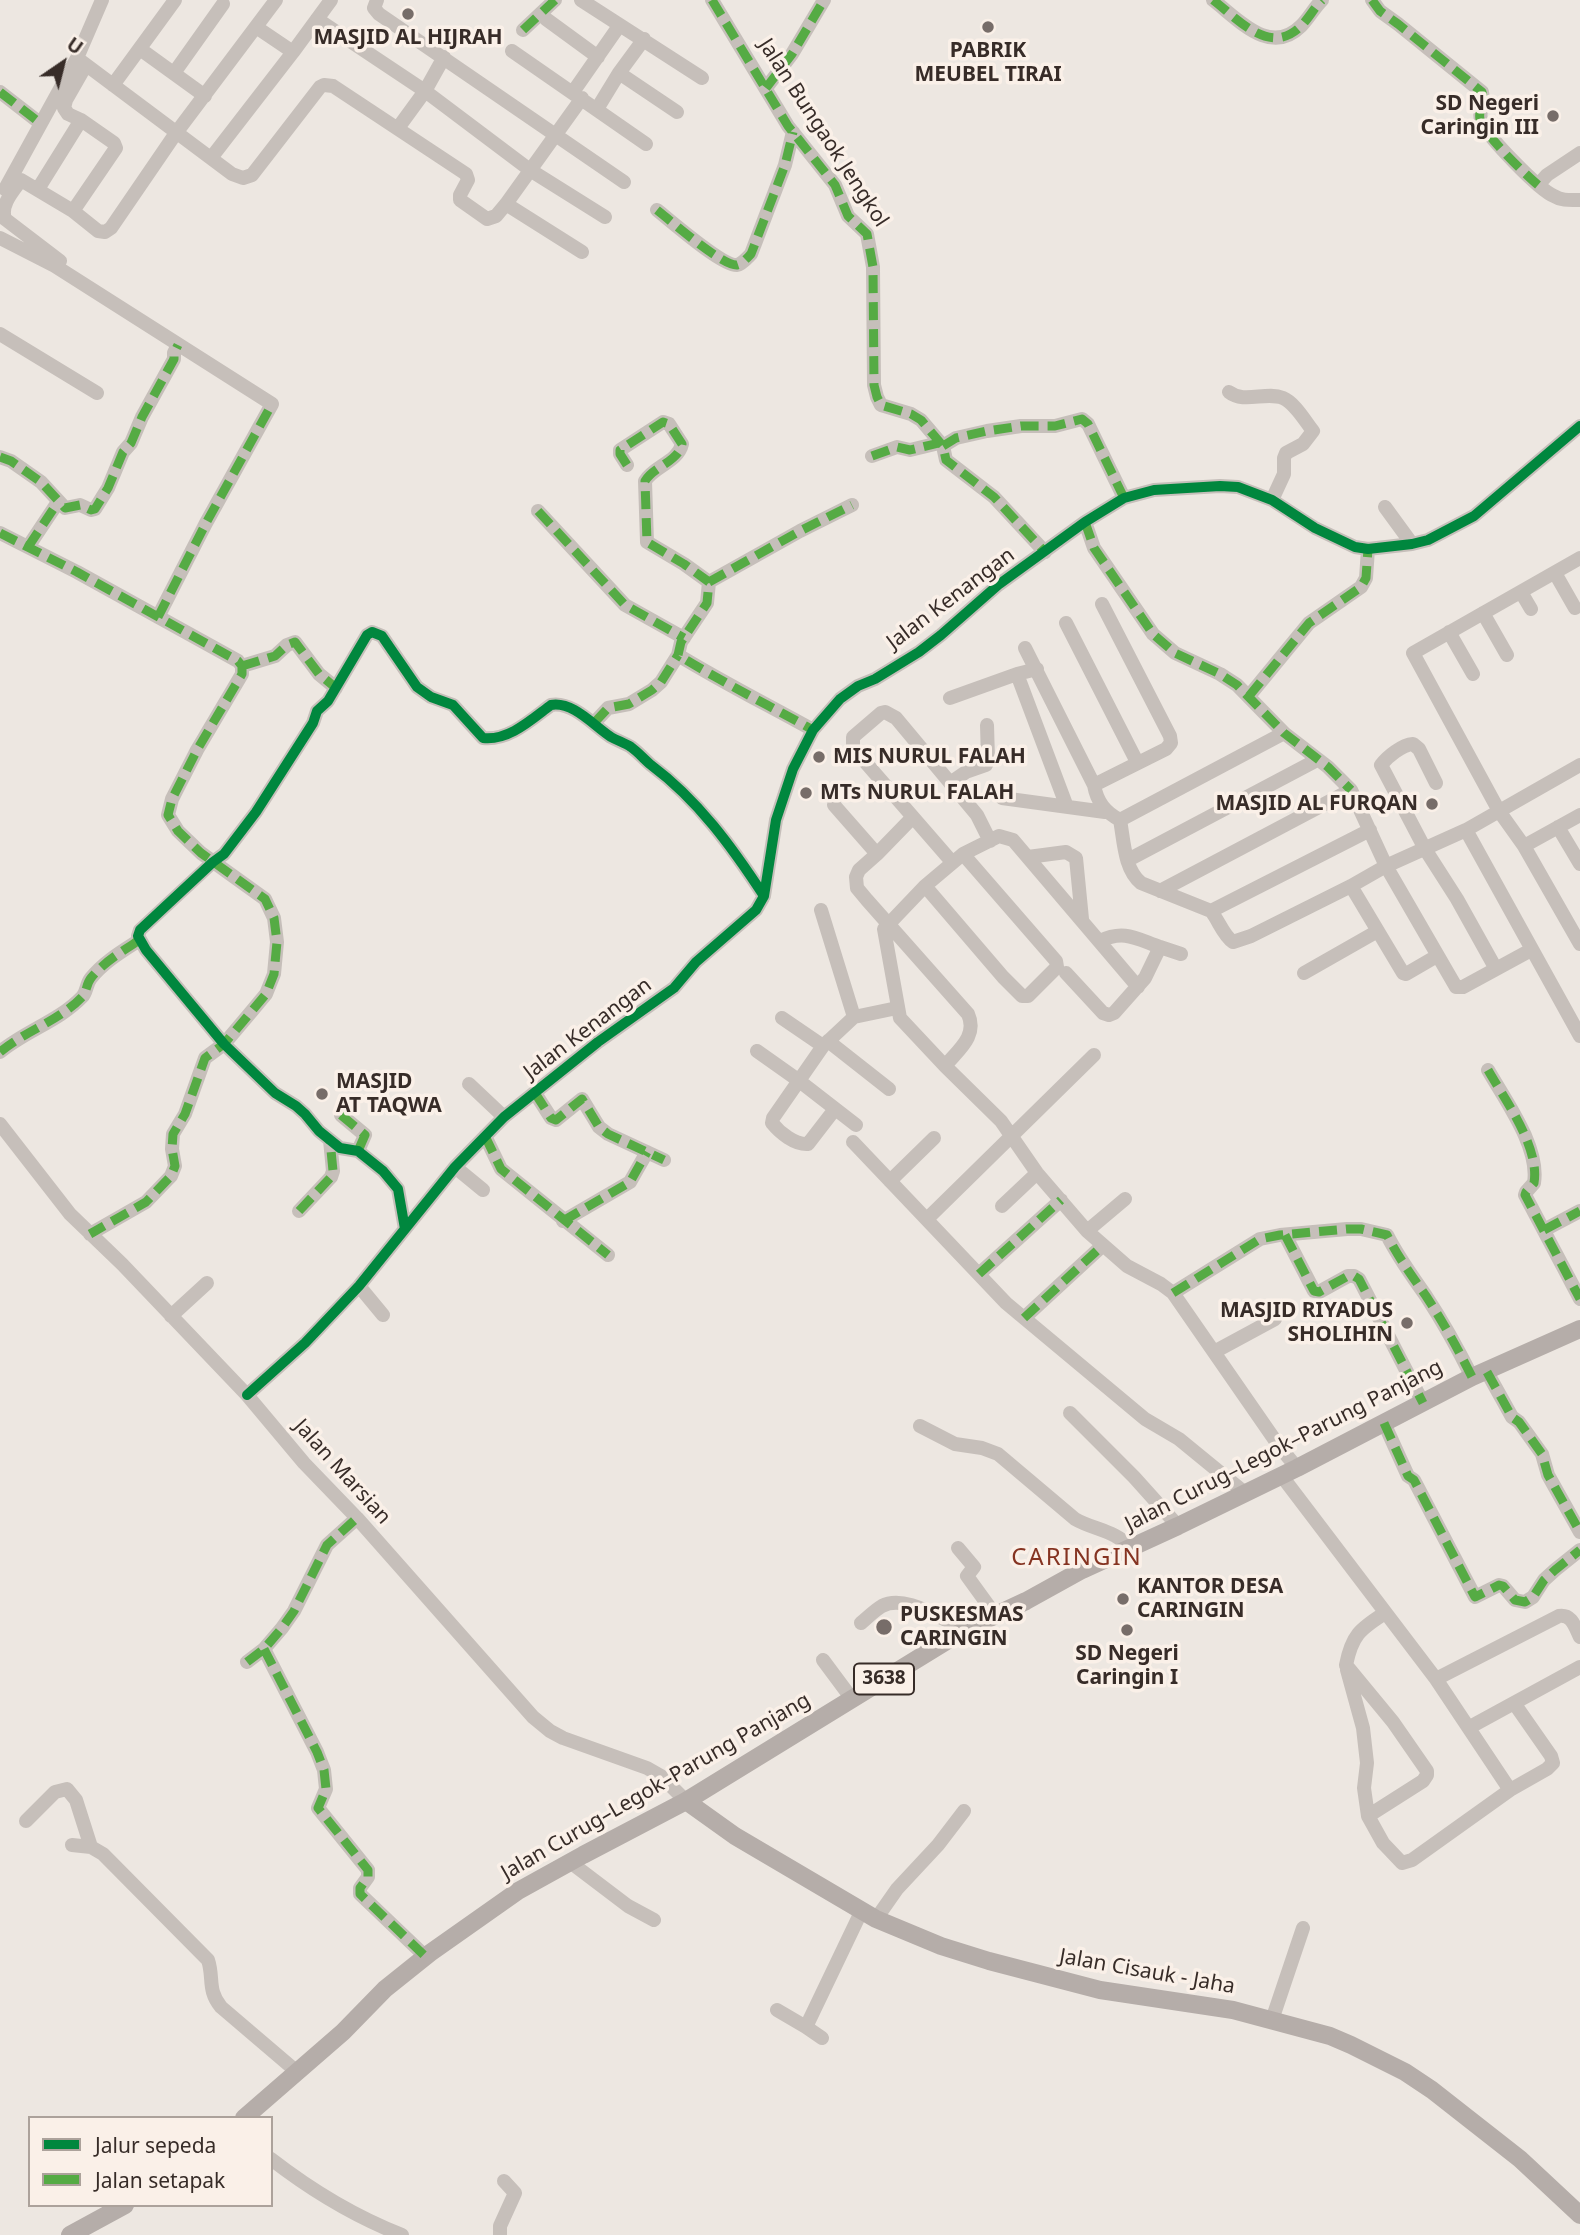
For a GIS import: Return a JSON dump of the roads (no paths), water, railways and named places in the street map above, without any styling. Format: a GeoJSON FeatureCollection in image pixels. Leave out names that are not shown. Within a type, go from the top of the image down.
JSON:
{"type":"FeatureCollection","features":[{"type":"Feature","properties":{"kind":"main road","name":"Jalan Curug–Legok–Parung Panjang"},"geometry":{"type":"LineString","coordinates":[[246,2116],[344,2032],[385,1989],[425,1956],[519,1891],[686,1801],[966,1629],[1082,1570],[1178,1527],[1480,1375],[1580,1329]]}},
{"type":"Feature","properties":{"kind":"main road","name":"Jalan Cisauk - Jaha"},"geometry":{"type":"LineString","coordinates":[[686,1801],[735,1836],[869,1914],[941,1946],[1100,1990],[1233,2010],[1330,2036],[1405,2072],[1432,2090],[1520,2160],[1580,2215]]}},
{"type":"Feature","properties":{"kind":"main road"},"geometry":{"type":"LineString","coordinates":[[70,2235],[121,2207]]}},
{"type":"Feature","properties":{"kind":"street"},"geometry":{"type":"LineString","coordinates":[[73,211],[116,148],[114,143],[68,114],[64,105],[102,0]]}},
{"type":"Feature","properties":{"kind":"street"},"geometry":{"type":"LineString","coordinates":[[113,85],[175,0]]}},
{"type":"Feature","properties":{"kind":"street"},"geometry":{"type":"LineString","coordinates":[[71,268],[8,223],[3,214],[4,206],[21,180],[73,211],[98,231],[105,232],[111,228],[176,134],[276,0]]}},
{"type":"Feature","properties":{"kind":"street"},"geometry":{"type":"LineString","coordinates":[[211,158],[331,0]]}},
{"type":"Feature","properties":{"kind":"street"},"geometry":{"type":"LineString","coordinates":[[376,0],[376,12],[624,182]]}},
{"type":"Feature","properties":{"kind":"street"},"geometry":{"type":"LineString","coordinates":[[523,30],[555,0]]}},
{"type":"Feature","properties":{"kind":"street"},"geometry":{"type":"LineString","coordinates":[[581,0],[702,78]]}},
{"type":"Feature","properties":{"kind":"street","name":"Jalan Bungaok Jengkol"},"geometry":{"type":"LineString","coordinates":[[712,0],[793,132],[831,179],[848,216],[867,234],[873,267],[874,385],[881,405],[911,414],[920,420],[941,445],[946,460],[994,497],[1045,552]]}},
{"type":"Feature","properties":{"kind":"street"},"geometry":{"type":"LineString","coordinates":[[766,88],[792,54],[824,0]]}},
{"type":"Feature","properties":{"kind":"street"},"geometry":{"type":"LineString","coordinates":[[1213,0],[1261,36],[1274,39],[1301,26],[1313,2]]}},
{"type":"Feature","properties":{"kind":"street"},"geometry":{"type":"LineString","coordinates":[[1372,0],[1380,11],[1482,92],[1479,116],[1485,131],[1538,185],[1564,200],[1580,200]]}},
{"type":"Feature","properties":{"kind":"street"},"geometry":{"type":"LineString","coordinates":[[174,74],[223,4]]}},
{"type":"Feature","properties":{"kind":"street"},"geometry":{"type":"LineString","coordinates":[[317,19],[425,92],[530,170],[605,217]]}},
{"type":"Feature","properties":{"kind":"street"},"geometry":{"type":"LineString","coordinates":[[545,19],[598,57]]}},
{"type":"Feature","properties":{"kind":"street"},"geometry":{"type":"LineString","coordinates":[[81,62],[176,134],[243,178],[252,175],[316,92],[324,85],[333,86],[467,175],[468,180],[460,195],[461,202],[487,219],[496,216],[530,170],[619,26]]}},
{"type":"Feature","properties":{"kind":"street"},"geometry":{"type":"LineString","coordinates":[[256,27],[293,52]]}},
{"type":"Feature","properties":{"kind":"street"},"geometry":{"type":"LineString","coordinates":[[597,109],[644,39]]}},
{"type":"Feature","properties":{"kind":"street"},"geometry":{"type":"LineString","coordinates":[[140,49],[205,96]]}},
{"type":"Feature","properties":{"kind":"street"},"geometry":{"type":"LineString","coordinates":[[512,51],[646,144]]}},
{"type":"Feature","properties":{"kind":"street"},"geometry":{"type":"LineString","coordinates":[[398,128],[425,92],[444,57]]}},
{"type":"Feature","properties":{"kind":"street"},"geometry":{"type":"LineString","coordinates":[[0,198],[40,122],[81,62]]}},
{"type":"Feature","properties":{"kind":"street"},"geometry":{"type":"LineString","coordinates":[[619,73],[677,112]]}},
{"type":"Feature","properties":{"kind":"street"},"geometry":{"type":"LineString","coordinates":[[0,92],[40,122]]}},
{"type":"Feature","properties":{"kind":"street"},"geometry":{"type":"LineString","coordinates":[[38,189],[81,120]]}},
{"type":"Feature","properties":{"kind":"street"},"geometry":{"type":"LineString","coordinates":[[657,210],[694,240],[726,261],[741,264],[751,254],[785,165],[793,132]]}},
{"type":"Feature","properties":{"kind":"street"},"geometry":{"type":"LineString","coordinates":[[1538,185],[1547,175],[1580,153]]}},
{"type":"Feature","properties":{"kind":"street"},"geometry":{"type":"LineString","coordinates":[[506,204],[582,252]]}},
{"type":"Feature","properties":{"kind":"street"},"geometry":{"type":"LineString","coordinates":[[0,238],[55,266],[272,404],[158,617]]}},
{"type":"Feature","properties":{"kind":"street"},"geometry":{"type":"LineString","coordinates":[[0,334],[97,393]]}},
{"type":"Feature","properties":{"kind":"street"},"geometry":{"type":"LineString","coordinates":[[0,457],[8,459],[41,482],[58,502],[67,508],[80,505],[91,510],[97,508],[123,452],[131,443],[174,359],[178,345]]}},
{"type":"Feature","properties":{"kind":"street"},"geometry":{"type":"LineString","coordinates":[[1229,392],[1236,397],[1286,399],[1313,431],[1303,444],[1286,453],[1284,474],[1272,500]]}},
{"type":"Feature","properties":{"kind":"street"},"geometry":{"type":"LineString","coordinates":[[872,456],[897,447],[910,450],[941,445],[956,438],[987,431],[1021,426],[1055,426],[1082,419],[1088,424],[1124,498]]}},
{"type":"Feature","properties":{"kind":"street"},"geometry":{"type":"LineString","coordinates":[[627,465],[620,454],[623,447],[663,422],[669,424],[682,448],[680,453],[646,478],[646,540],[709,582]]}},
{"type":"Feature","properties":{"kind":"street","name":"Jalan Kenangan"},"geometry":{"type":"LineString","coordinates":[[247,1395],[305,1343],[359,1286],[455,1167],[504,1117],[598,1042],[674,988],[696,962],[756,910],[764,896],[776,820],[793,769],[813,730],[840,699],[919,652],[999,585],[1085,522],[1124,498],[1154,491],[1238,487],[1272,500],[1315,527],[1355,547],[1368,549],[1412,544],[1428,540],[1474,516],[1580,426]]}},
{"type":"Feature","properties":{"kind":"street"},"geometry":{"type":"LineString","coordinates":[[28,547],[58,502]]}},
{"type":"Feature","properties":{"kind":"street"},"geometry":{"type":"LineString","coordinates":[[709,582],[852,505]]}},
{"type":"Feature","properties":{"kind":"street"},"geometry":{"type":"LineString","coordinates":[[1385,506],[1412,544]]}},
{"type":"Feature","properties":{"kind":"street"},"geometry":{"type":"LineString","coordinates":[[538,511],[625,605],[684,638]]}},
{"type":"Feature","properties":{"kind":"street"},"geometry":{"type":"LineString","coordinates":[[1085,522],[1094,548],[1153,634],[1175,653],[1220,674],[1249,696],[1284,733],[1351,790],[1385,866],[1456,987],[1463,987],[1531,950]]}},
{"type":"Feature","properties":{"kind":"street"},"geometry":{"type":"LineString","coordinates":[[0,533],[158,617],[238,661],[242,666],[242,674],[197,750],[168,810],[169,819],[178,831],[213,862],[265,900],[274,918],[277,942],[274,974],[265,994],[224,1044],[205,1058],[185,1114],[173,1134],[175,1166],[171,1176],[146,1202],[90,1234]]}},
{"type":"Feature","properties":{"kind":"street"},"geometry":{"type":"LineString","coordinates":[[1249,696],[1309,623],[1361,587],[1366,578],[1368,549]]}},
{"type":"Feature","properties":{"kind":"street"},"geometry":{"type":"LineString","coordinates":[[1580,558],[1413,653],[1499,811],[1524,846],[1580,944]]}},
{"type":"Feature","properties":{"kind":"street"},"geometry":{"type":"LineString","coordinates":[[1555,573],[1575,608]]}},
{"type":"Feature","properties":{"kind":"street"},"geometry":{"type":"LineString","coordinates":[[594,723],[608,708],[629,704],[661,682],[678,655],[677,651],[684,638],[707,603],[709,582]]}},
{"type":"Feature","properties":{"kind":"street"},"geometry":{"type":"LineString","coordinates":[[1521,592],[1531,610]]}},
{"type":"Feature","properties":{"kind":"street"},"geometry":{"type":"LineString","coordinates":[[1094,785],[1166,749],[1171,739],[1102,604]]}},
{"type":"Feature","properties":{"kind":"street"},"geometry":{"type":"LineString","coordinates":[[1483,613],[1507,655]]}},
{"type":"Feature","properties":{"kind":"street"},"geometry":{"type":"LineString","coordinates":[[1066,623],[1137,762]]}},
{"type":"Feature","properties":{"kind":"street"},"geometry":{"type":"LineString","coordinates":[[0,1052],[84,996],[89,980],[114,956],[138,941],[140,930],[224,854],[256,812],[313,723],[317,711],[328,701],[364,639],[372,632],[382,636],[417,687],[431,697],[453,705],[483,738],[515,731],[551,705],[557,704],[566,706],[611,737],[631,747],[702,811],[764,896]]}},
{"type":"Feature","properties":{"kind":"street"},"geometry":{"type":"LineString","coordinates":[[1448,632],[1473,674]]}},
{"type":"Feature","properties":{"kind":"street"},"geometry":{"type":"LineString","coordinates":[[242,666],[275,656],[287,645],[295,642],[319,674],[336,688]]}},
{"type":"Feature","properties":{"kind":"street"},"geometry":{"type":"LineString","coordinates":[[1026,648],[1105,812]]}},
{"type":"Feature","properties":{"kind":"street"},"geometry":{"type":"LineString","coordinates":[[678,655],[718,680],[813,730]]}},
{"type":"Feature","properties":{"kind":"street"},"geometry":{"type":"LineString","coordinates":[[950,698],[1037,669]]}},
{"type":"Feature","properties":{"kind":"street"},"geometry":{"type":"LineString","coordinates":[[1017,674],[1067,807]]}},
{"type":"Feature","properties":{"kind":"street"},"geometry":{"type":"LineString","coordinates":[[925,886],[1021,996],[1028,996],[1057,968],[1056,961],[957,858],[912,818],[853,748],[853,737],[881,713],[891,714],[950,783],[977,815],[990,841]]}},
{"type":"Feature","properties":{"kind":"street"},"geometry":{"type":"LineString","coordinates":[[950,783],[966,772],[986,765],[986,725]]}},
{"type":"Feature","properties":{"kind":"street"},"geometry":{"type":"LineString","coordinates":[[1119,820],[1284,733]]}},
{"type":"Feature","properties":{"kind":"street"},"geometry":{"type":"LineString","coordinates":[[1436,783],[1419,750],[1413,744],[1406,745],[1381,765],[1425,849],[1496,969]]}},
{"type":"Feature","properties":{"kind":"street"},"geometry":{"type":"LineString","coordinates":[[1002,798],[1105,812],[1119,820],[1128,868],[1133,877],[1141,883],[1211,911],[1225,935],[1233,942],[1251,936],[1351,886],[1385,866],[1466,830],[1580,765]]}},
{"type":"Feature","properties":{"kind":"street"},"geometry":{"type":"LineString","coordinates":[[1128,860],[1327,768]]}},
{"type":"Feature","properties":{"kind":"street"},"geometry":{"type":"LineString","coordinates":[[1160,891],[1351,790]]}},
{"type":"Feature","properties":{"kind":"street"},"geometry":{"type":"LineString","coordinates":[[834,805],[877,854]]}},
{"type":"Feature","properties":{"kind":"street"},"geometry":{"type":"LineString","coordinates":[[1524,846],[1580,815]]}},
{"type":"Feature","properties":{"kind":"street"},"geometry":{"type":"LineString","coordinates":[[912,818],[859,870],[856,884],[867,900],[968,1014],[971,1022],[970,1036],[945,1066]]}},
{"type":"Feature","properties":{"kind":"street"},"geometry":{"type":"LineString","coordinates":[[1558,827],[1580,862]]}},
{"type":"Feature","properties":{"kind":"street"},"geometry":{"type":"LineString","coordinates":[[1211,911],[1370,830]]}},
{"type":"Feature","properties":{"kind":"street"},"geometry":{"type":"LineString","coordinates":[[1466,830],[1531,950],[1576,1017],[1580,1036]]}},
{"type":"Feature","properties":{"kind":"street"},"geometry":{"type":"LineString","coordinates":[[1138,987],[1009,837],[999,836],[957,858],[925,886],[884,929],[897,1008],[905,1025],[992,1111],[1037,1173],[1087,1231],[1126,1266],[1161,1284],[1172,1293],[1279,1446],[1289,1471],[1349,1563],[1436,1679],[1510,1790]]}},
{"type":"Feature","properties":{"kind":"street"},"geometry":{"type":"LineString","coordinates":[[1028,857],[1066,852],[1074,856],[1077,862],[1082,919]]}},
{"type":"Feature","properties":{"kind":"street"},"geometry":{"type":"LineString","coordinates":[[1351,886],[1376,932],[1404,974],[1437,956]]}},
{"type":"Feature","properties":{"kind":"street"},"geometry":{"type":"LineString","coordinates":[[821,910],[854,1017]]}},
{"type":"Feature","properties":{"kind":"street"},"geometry":{"type":"LineString","coordinates":[[1304,972],[1376,932]]}},
{"type":"Feature","properties":{"kind":"street"},"geometry":{"type":"LineString","coordinates":[[1100,941],[1120,934],[1181,954]]}},
{"type":"Feature","properties":{"kind":"street"},"geometry":{"type":"LineString","coordinates":[[138,941],[224,1044],[275,1093],[305,1114],[318,1131],[340,1148],[358,1151],[383,1171],[398,1189],[405,1229]]}},
{"type":"Feature","properties":{"kind":"street"},"geometry":{"type":"LineString","coordinates":[[1066,973],[1102,1013],[1109,1015],[1138,987],[1150,970],[1160,947]]}},
{"type":"Feature","properties":{"kind":"street"},"geometry":{"type":"LineString","coordinates":[[835,1109],[808,1144],[798,1143],[772,1123],[826,1044],[854,1017],[897,1008]]}},
{"type":"Feature","properties":{"kind":"street"},"geometry":{"type":"LineString","coordinates":[[782,1018],[826,1044],[889,1089]]}},
{"type":"Feature","properties":{"kind":"street"},"geometry":{"type":"LineString","coordinates":[[757,1051],[856,1125]]}},
{"type":"Feature","properties":{"kind":"street"},"geometry":{"type":"LineString","coordinates":[[927,1219],[1094,1055]]}},
{"type":"Feature","properties":{"kind":"street"},"geometry":{"type":"LineString","coordinates":[[1488,1070],[1515,1117],[1532,1155],[1535,1181],[1525,1195],[1580,1299]]}},
{"type":"Feature","properties":{"kind":"street"},"geometry":{"type":"LineString","coordinates":[[469,1084],[504,1117]]}},
{"type":"Feature","properties":{"kind":"street"},"geometry":{"type":"LineString","coordinates":[[535,1093],[551,1118],[556,1120],[582,1099],[599,1126],[608,1134],[664,1160]]}},
{"type":"Feature","properties":{"kind":"street"},"geometry":{"type":"LineString","coordinates":[[341,1115],[365,1135],[358,1151]]}},
{"type":"Feature","properties":{"kind":"street","name":"Jalan Marsian"},"geometry":{"type":"LineString","coordinates":[[0,1124],[70,1214],[247,1395],[304,1463],[357,1518],[541,1724],[563,1738],[647,1768],[661,1776],[686,1801]]}},
{"type":"Feature","properties":{"kind":"street"},"geometry":{"type":"LineString","coordinates":[[485,1136],[501,1169],[608,1255]]}},
{"type":"Feature","properties":{"kind":"street"},"geometry":{"type":"LineString","coordinates":[[890,1181],[934,1138]]}},
{"type":"Feature","properties":{"kind":"street"},"geometry":{"type":"LineString","coordinates":[[299,1211],[331,1177],[330,1140]]}},
{"type":"Feature","properties":{"kind":"street"},"geometry":{"type":"LineString","coordinates":[[853,1142],[1024,1318],[1145,1419],[1179,1438],[1245,1493]]}},
{"type":"Feature","properties":{"kind":"street"},"geometry":{"type":"LineString","coordinates":[[563,1221],[630,1182],[647,1152]]}},
{"type":"Feature","properties":{"kind":"street"},"geometry":{"type":"LineString","coordinates":[[455,1167],[483,1190]]}},
{"type":"Feature","properties":{"kind":"street"},"geometry":{"type":"LineString","coordinates":[[1002,1206],[1037,1173]]}},
{"type":"Feature","properties":{"kind":"street"},"geometry":{"type":"LineString","coordinates":[[1087,1231],[1125,1199]]}},
{"type":"Feature","properties":{"kind":"street"},"geometry":{"type":"LineString","coordinates":[[979,1274],[1062,1200]]}},
{"type":"Feature","properties":{"kind":"street"},"geometry":{"type":"LineString","coordinates":[[1544,1230],[1580,1211]]}},
{"type":"Feature","properties":{"kind":"street"},"geometry":{"type":"LineString","coordinates":[[1172,1293],[1261,1239],[1361,1229],[1387,1236],[1456,1345],[1542,1454],[1548,1475],[1580,1532]]}},
{"type":"Feature","properties":{"kind":"street"},"geometry":{"type":"LineString","coordinates":[[1285,1235],[1314,1291],[1319,1292],[1348,1276],[1359,1279],[1423,1403]]}},
{"type":"Feature","properties":{"kind":"street"},"geometry":{"type":"LineString","coordinates":[[1024,1318],[1102,1246]]}},
{"type":"Feature","properties":{"kind":"street"},"geometry":{"type":"LineString","coordinates":[[171,1316],[207,1283]]}},
{"type":"Feature","properties":{"kind":"street"},"geometry":{"type":"LineString","coordinates":[[359,1286],[383,1315]]}},
{"type":"Feature","properties":{"kind":"street"},"geometry":{"type":"LineString","coordinates":[[1214,1352],[1275,1319]]}},
{"type":"Feature","properties":{"kind":"street"},"geometry":{"type":"LineString","coordinates":[[1070,1413],[1134,1477],[1178,1527]]}},
{"type":"Feature","properties":{"kind":"street"},"geometry":{"type":"LineString","coordinates":[[1384,1423],[1408,1476],[1415,1480],[1475,1597],[1495,1585],[1501,1585],[1515,1600],[1525,1602],[1533,1597],[1544,1580],[1580,1550]]}},
{"type":"Feature","properties":{"kind":"street"},"geometry":{"type":"LineString","coordinates":[[920,1426],[955,1444],[982,1448],[998,1454],[1075,1519],[1085,1525],[1110,1532],[1131,1548]]}},
{"type":"Feature","properties":{"kind":"street"},"geometry":{"type":"LineString","coordinates":[[247,1662],[264,1649],[294,1611],[327,1545],[357,1518]]}},
{"type":"Feature","properties":{"kind":"street"},"geometry":{"type":"LineString","coordinates":[[958,1548],[974,1567],[967,1576],[996,1616]]}},
{"type":"Feature","properties":{"kind":"street"},"geometry":{"type":"LineString","coordinates":[[861,1623],[882,1606],[897,1603],[931,1612],[966,1629]]}},
{"type":"Feature","properties":{"kind":"street"},"geometry":{"type":"LineString","coordinates":[[1385,1613],[1358,1632],[1352,1642],[1346,1665],[1363,1728],[1367,1763],[1364,1788],[1368,1816],[1393,1856],[1402,1863],[1406,1863],[1510,1790],[1551,1766],[1553,1759],[1514,1703]]}},
{"type":"Feature","properties":{"kind":"street"},"geometry":{"type":"LineString","coordinates":[[1436,1679],[1559,1616],[1570,1618],[1580,1637]]}},
{"type":"Feature","properties":{"kind":"street"},"geometry":{"type":"LineString","coordinates":[[264,1649],[324,1770],[326,1789],[318,1808],[368,1870],[368,1877],[360,1888],[360,1894],[425,1956]]}},
{"type":"Feature","properties":{"kind":"street"},"geometry":{"type":"LineString","coordinates":[[822,1660],[852,1699]]}},
{"type":"Feature","properties":{"kind":"street"},"geometry":{"type":"LineString","coordinates":[[1346,1665],[1393,1722],[1427,1773],[1423,1780],[1368,1816]]}},
{"type":"Feature","properties":{"kind":"street"},"geometry":{"type":"LineString","coordinates":[[1469,1727],[1580,1667]]}},
{"type":"Feature","properties":{"kind":"street"},"geometry":{"type":"LineString","coordinates":[[26,1821],[55,1792],[67,1789],[76,1800],[91,1847]]}},
{"type":"Feature","properties":{"kind":"street"},"geometry":{"type":"LineString","coordinates":[[806,2027],[869,1914],[938,1845],[964,1811]]}},
{"type":"Feature","properties":{"kind":"street"},"geometry":{"type":"LineString","coordinates":[[72,1845],[91,1847],[121,1870],[208,1960],[212,1970],[211,1989],[221,2007],[296,2071]]}},
{"type":"Feature","properties":{"kind":"street"},"geometry":{"type":"LineString","coordinates":[[570,1862],[628,1906],[654,1920]]}},
{"type":"Feature","properties":{"kind":"street"},"geometry":{"type":"LineString","coordinates":[[1272,2020],[1303,1928]]}},
{"type":"Feature","properties":{"kind":"street"},"geometry":{"type":"LineString","coordinates":[[777,2010],[822,2039]]}},
{"type":"Feature","properties":{"kind":"street"},"geometry":{"type":"LineString","coordinates":[[273,2160],[323,2194],[377,2225],[402,2235]]}},
{"type":"Feature","properties":{"kind":"street"},"geometry":{"type":"LineString","coordinates":[[500,2235],[500,2226],[515,2193],[504,2180]]}},
{"type":"Feature","properties":{"kind":"place","name":"MASJID AL HIJRAH"},"geometry":{"type":"Point","coordinates":[408,14]}},
{"type":"Feature","properties":{"kind":"place","name":"PABRIK MEUBEL TIRAI"},"geometry":{"type":"Point","coordinates":[988,27]}},
{"type":"Feature","properties":{"kind":"place","name":"SD Negeri Caringin III"},"geometry":{"type":"Point","coordinates":[1553,116]}},
{"type":"Feature","properties":{"kind":"place","name":"MIS NURUL FALAH"},"geometry":{"type":"Point","coordinates":[819,757]}},
{"type":"Feature","properties":{"kind":"place","name":"MTs NURUL FALAH"},"geometry":{"type":"Point","coordinates":[806,793]}},
{"type":"Feature","properties":{"kind":"place","name":"MASJID AL FURQAN"},"geometry":{"type":"Point","coordinates":[1432,804]}},
{"type":"Feature","properties":{"kind":"place","name":"MASJID AT TAQWA"},"geometry":{"type":"Point","coordinates":[322,1094]}},
{"type":"Feature","properties":{"kind":"place","name":"MASJID RIYADUS SHOLIHIN"},"geometry":{"type":"Point","coordinates":[1407,1323]}},
{"type":"Feature","properties":{"kind":"place","name":"KANTOR DESA CARINGIN"},"geometry":{"type":"Point","coordinates":[1123,1599]}},
{"type":"Feature","properties":{"kind":"place","name":"PUSKESMAS CARINGIN"},"geometry":{"type":"Point","coordinates":[884,1627]}},
{"type":"Feature","properties":{"kind":"place","name":"SD Negeri Caringin I"},"geometry":{"type":"Point","coordinates":[1127,1630]}},
{"type":"Feature","properties":{"kind":"district","name":"CARINGIN"},"geometry":{"type":"Point","coordinates":[1077,1558]}}]}
